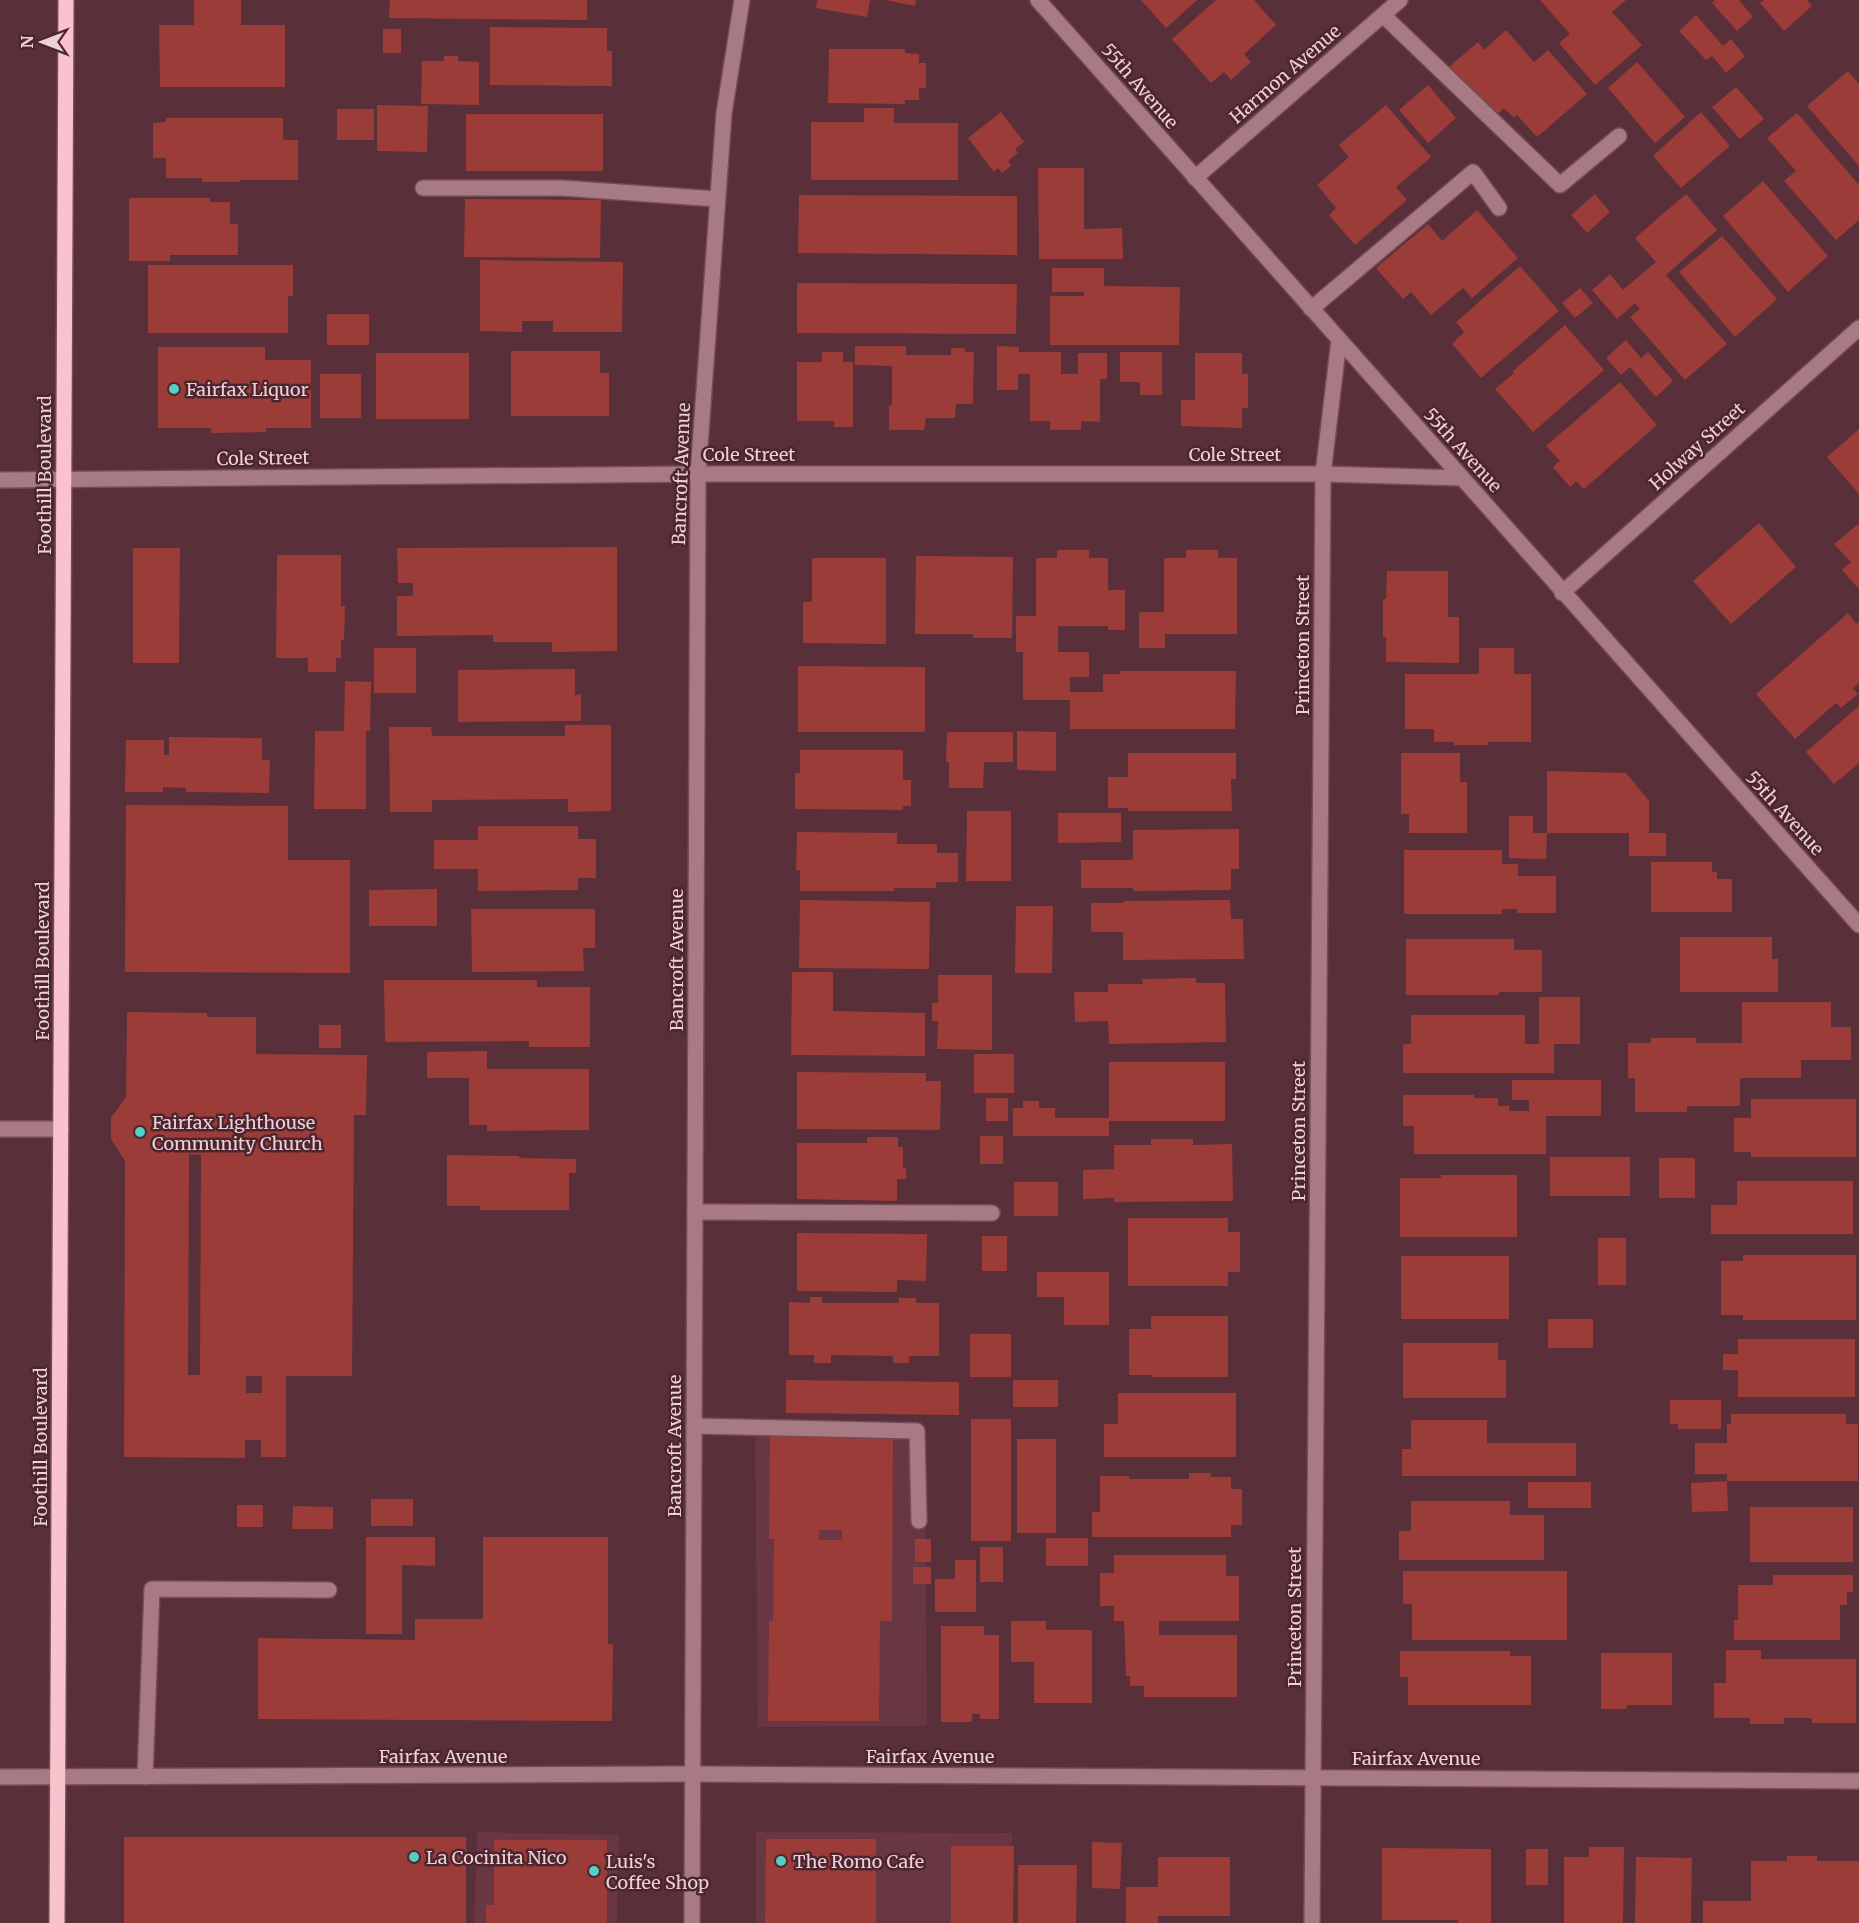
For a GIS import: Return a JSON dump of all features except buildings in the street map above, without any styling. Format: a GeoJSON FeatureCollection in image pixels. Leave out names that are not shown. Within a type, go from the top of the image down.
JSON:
{"type":"FeatureCollection","features":[{"type":"Feature","properties":{"kind":"main road","name":"Foothill Boulevard"},"geometry":{"type":"LineString","coordinates":[[57,1923],[66,0]]}},
{"type":"Feature","properties":{"kind":"street","name":"Bancroft Avenue"},"geometry":{"type":"LineString","coordinates":[[692,1923],[698,474],[724,113],[742,0]]}},
{"type":"Feature","properties":{"kind":"street","name":"55th Avenue"},"geometry":{"type":"LineString","coordinates":[[1038,0],[1859,925]]}},
{"type":"Feature","properties":{"kind":"street","name":"Harmon Avenue"},"geometry":{"type":"LineString","coordinates":[[1195,178],[1400,0]]}},
{"type":"Feature","properties":{"kind":"street"},"geometry":{"type":"LineString","coordinates":[[1383,15],[1560,185],[1619,136]]}},
{"type":"Feature","properties":{"kind":"street"},"geometry":{"type":"LineString","coordinates":[[1311,309],[1473,172],[1499,208]]}},
{"type":"Feature","properties":{"kind":"street"},"geometry":{"type":"LineString","coordinates":[[423,188],[562,188],[717,199]]}},
{"type":"Feature","properties":{"kind":"street","name":"Holway Street"},"geometry":{"type":"LineString","coordinates":[[1562,593],[1859,328]]}},
{"type":"Feature","properties":{"kind":"street","name":"Princeton Street"},"geometry":{"type":"LineString","coordinates":[[1312,1923],[1323,474],[1339,340]]}},
{"type":"Feature","properties":{"kind":"street","name":"Cole Street"},"geometry":{"type":"LineString","coordinates":[[0,480],[698,474],[1323,474],[1462,478]]}},
{"type":"Feature","properties":{"kind":"street"},"geometry":{"type":"LineString","coordinates":[[0,1129],[60,1129]]}},
{"type":"Feature","properties":{"kind":"street"},"geometry":{"type":"LineString","coordinates":[[695,1212],[992,1213]]}},
{"type":"Feature","properties":{"kind":"street"},"geometry":{"type":"LineString","coordinates":[[694,1426],[917,1431],[919,1521]]}},
{"type":"Feature","properties":{"kind":"street"},"geometry":{"type":"LineString","coordinates":[[145,1777],[152,1589],[329,1590]]}},
{"type":"Feature","properties":{"kind":"street","name":"Fairfax Avenue"},"geometry":{"type":"LineString","coordinates":[[0,1777],[692,1774],[1859,1781]]}},
{"type":"Feature","properties":{"kind":"shaded area"},"geometry":{"type":"Polygon","coordinates":[[[925,1432],[927,1726],[758,1727],[755,1434],[925,1432]]]}},
{"type":"Feature","properties":{"kind":"shaded area"},"geometry":{"type":"Polygon","coordinates":[[[477,1832],[619,1835],[617,1923],[474,1923],[477,1832]]]}},
{"type":"Feature","properties":{"kind":"shaded area"},"geometry":{"type":"Polygon","coordinates":[[[756,1832],[1012,1833],[1012,1923],[756,1923],[756,1832]]]}},
{"type":"Feature","properties":{"kind":"place","name":"Fairfax Liquor"},"geometry":{"type":"Point","coordinates":[174,389]}},
{"type":"Feature","properties":{"kind":"place","name":"Fairfax Lighthouse Community Church"},"geometry":{"type":"Point","coordinates":[140,1132]}},
{"type":"Feature","properties":{"kind":"place","name":"La Cocinita Nico"},"geometry":{"type":"Point","coordinates":[414,1857]}},
{"type":"Feature","properties":{"kind":"place","name":"The Romo Cafe"},"geometry":{"type":"Point","coordinates":[781,1861]}},
{"type":"Feature","properties":{"kind":"place","name":"Luis's Coffee Shop"},"geometry":{"type":"Point","coordinates":[594,1871]}}]}
